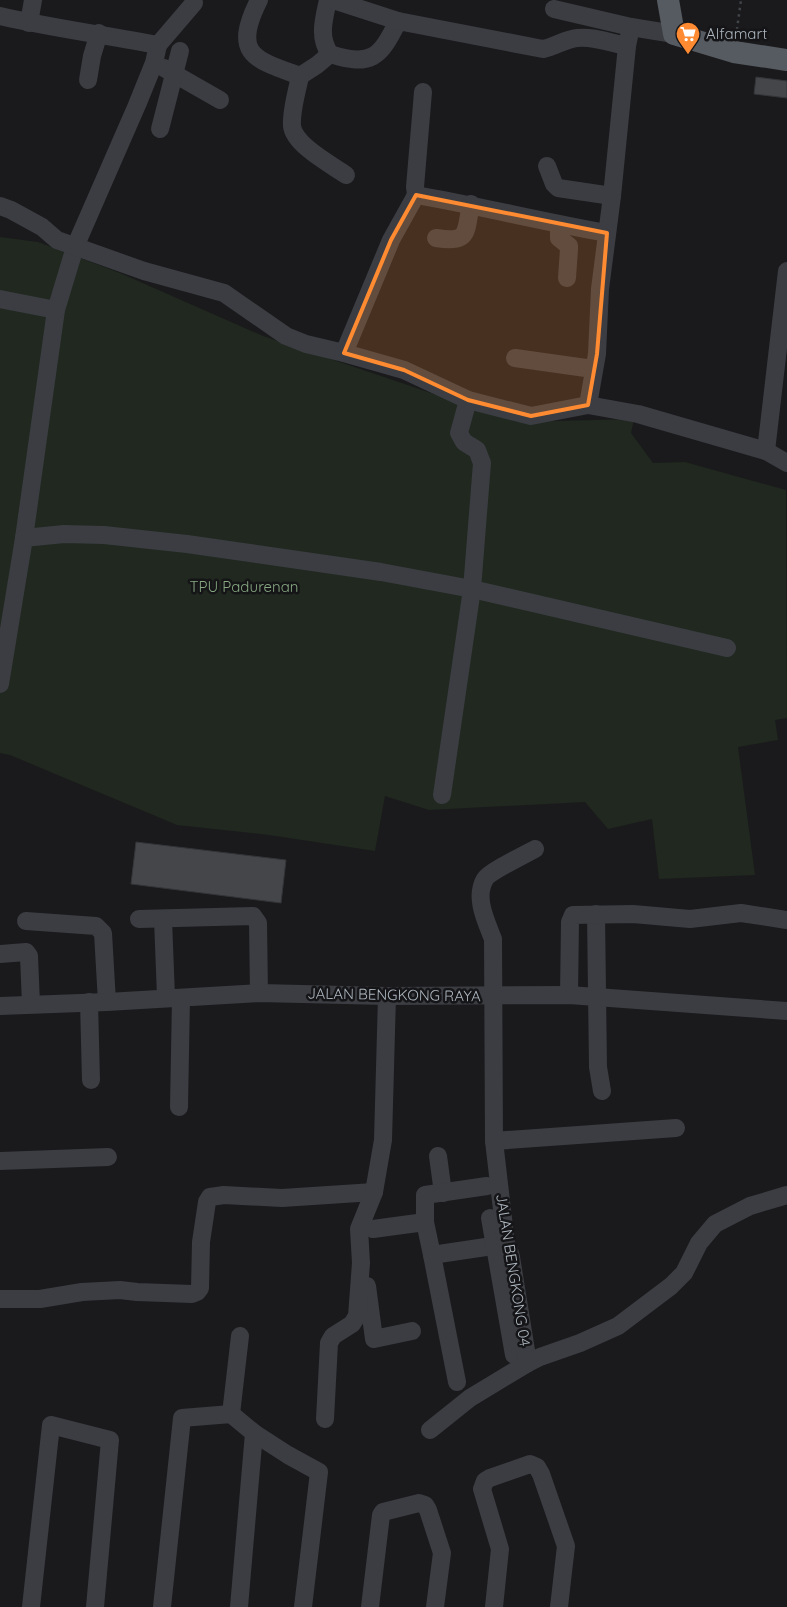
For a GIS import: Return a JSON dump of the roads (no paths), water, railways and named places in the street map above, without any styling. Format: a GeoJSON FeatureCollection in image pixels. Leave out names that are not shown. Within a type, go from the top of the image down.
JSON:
{"type":"FeatureCollection","features":[{"type":"Feature","properties":{"kind":"main road"},"geometry":{"type":"LineString","coordinates":[[668,0],[674,34],[734,52],[787,60]]}},
{"type":"Feature","properties":{"kind":"street"},"geometry":{"type":"LineString","coordinates":[[29,23],[33,0]]}},
{"type":"Feature","properties":{"kind":"street"},"geometry":{"type":"LineString","coordinates":[[259,0],[248,26],[250,50],[265,64],[300,76]]}},
{"type":"Feature","properties":{"kind":"street"},"geometry":{"type":"LineString","coordinates":[[328,0],[322,38],[324,46],[330,54],[346,59],[367,59],[382,50],[404,22]]}},
{"type":"Feature","properties":{"kind":"street"},"geometry":{"type":"LineString","coordinates":[[333,0],[404,22],[543,49],[554,47],[574,38],[587,37],[627,46]]}},
{"type":"Feature","properties":{"kind":"street"},"geometry":{"type":"LineString","coordinates":[[0,684],[24,538],[56,310],[75,247],[116,156],[156,54],[194,3]]}},
{"type":"Feature","properties":{"kind":"street"},"geometry":{"type":"LineString","coordinates":[[554,9],[631,27],[674,34]]}},
{"type":"Feature","properties":{"kind":"street"},"geometry":{"type":"LineString","coordinates":[[0,16],[29,23],[99,34],[156,54],[174,74],[220,100]]}},
{"type":"Feature","properties":{"kind":"street"},"geometry":{"type":"LineString","coordinates":[[588,405],[597,354],[600,289],[612,196],[627,46],[631,27]]}},
{"type":"Feature","properties":{"kind":"street"},"geometry":{"type":"LineString","coordinates":[[88,80],[92,56],[99,34]]}},
{"type":"Feature","properties":{"kind":"street"},"geometry":{"type":"LineString","coordinates":[[160,129],[180,51]]}},
{"type":"Feature","properties":{"kind":"street"},"geometry":{"type":"LineString","coordinates":[[330,54],[317,66],[300,76],[292,126],[298,140],[346,175]]}},
{"type":"Feature","properties":{"kind":"street"},"geometry":{"type":"LineString","coordinates":[[344,353],[391,240],[416,195],[415,187],[423,92]]}},
{"type":"Feature","properties":{"kind":"street"},"geometry":{"type":"LineString","coordinates":[[547,166],[554,184],[558,188],[612,196]]}},
{"type":"Feature","properties":{"kind":"street"},"geometry":{"type":"LineString","coordinates":[[416,195],[471,204],[559,225],[607,233]]}},
{"type":"Feature","properties":{"kind":"street"},"geometry":{"type":"LineString","coordinates":[[436,238],[454,241],[460,239],[465,233],[471,204]]}},
{"type":"Feature","properties":{"kind":"street"},"geometry":{"type":"LineString","coordinates":[[0,206],[42,227],[57,240],[75,247],[144,270],[224,293],[286,336],[306,344],[404,370],[468,400],[531,416],[588,405],[638,414],[766,451],[787,463]]}},
{"type":"Feature","properties":{"kind":"street"},"geometry":{"type":"LineString","coordinates":[[559,225],[559,238],[569,249],[566,278]]}},
{"type":"Feature","properties":{"kind":"street"},"geometry":{"type":"LineString","coordinates":[[766,451],[787,271]]}},
{"type":"Feature","properties":{"kind":"street"},"geometry":{"type":"LineString","coordinates":[[0,299],[56,310]]}},
{"type":"Feature","properties":{"kind":"street"},"geometry":{"type":"LineString","coordinates":[[515,358],[593,369]]}},
{"type":"Feature","properties":{"kind":"street"},"geometry":{"type":"LineString","coordinates":[[442,795],[472,589],[482,463],[477,450],[464,442],[459,433],[468,400]]}},
{"type":"Feature","properties":{"kind":"street"},"geometry":{"type":"LineString","coordinates":[[24,538],[64,534],[104,534],[380,572],[472,589],[727,648]]}},
{"type":"Feature","properties":{"kind":"street","name":"JALAN BENGKONG 04"},"geometry":{"type":"LineString","coordinates":[[521,1359],[511,1257],[509,1250],[500,1245],[494,1141],[493,939],[484,916],[480,892],[486,877],[535,848]]}},
{"type":"Feature","properties":{"kind":"street"},"geometry":{"type":"LineString","coordinates":[[569,995],[570,922],[573,915],[633,914],[690,919],[741,913],[787,920]]}},
{"type":"Feature","properties":{"kind":"street"},"geometry":{"type":"LineString","coordinates":[[596,914],[598,1067],[602,1091]]}},
{"type":"Feature","properties":{"kind":"street"},"geometry":{"type":"LineString","coordinates":[[139,919],[254,916],[258,923],[258,993]]}},
{"type":"Feature","properties":{"kind":"street"},"geometry":{"type":"LineString","coordinates":[[164,919],[173,997],[179,1107]]}},
{"type":"Feature","properties":{"kind":"street"},"geometry":{"type":"LineString","coordinates":[[26,921],[96,926],[100,929],[103,933],[107,1002]]}},
{"type":"Feature","properties":{"kind":"street"},"geometry":{"type":"LineString","coordinates":[[0,954],[26,952],[29,956],[31,1004]]}},
{"type":"Feature","properties":{"kind":"street","name":"JALAN BENGKONG RAYA"},"geometry":{"type":"LineString","coordinates":[[0,1006],[258,993],[387,996],[569,995],[787,1011]]}},
{"type":"Feature","properties":{"kind":"street"},"geometry":{"type":"LineString","coordinates":[[325,1420],[329,1343],[333,1336],[352,1324],[358,1316],[361,1263],[359,1229],[374,1192],[383,1140],[387,996]]}},
{"type":"Feature","properties":{"kind":"street"},"geometry":{"type":"LineString","coordinates":[[89,1002],[91,1080]]}},
{"type":"Feature","properties":{"kind":"street"},"geometry":{"type":"LineString","coordinates":[[494,1141],[676,1128]]}},
{"type":"Feature","properties":{"kind":"street"},"geometry":{"type":"LineString","coordinates":[[438,1156],[443,1193]]}},
{"type":"Feature","properties":{"kind":"street"},"geometry":{"type":"LineString","coordinates":[[0,1161],[108,1157]]}},
{"type":"Feature","properties":{"kind":"street"},"geometry":{"type":"LineString","coordinates":[[457,1382],[425,1222],[425,1196],[487,1186]]}},
{"type":"Feature","properties":{"kind":"street"},"geometry":{"type":"LineString","coordinates":[[0,1299],[40,1299],[82,1292],[120,1290],[192,1294],[200,1288],[201,1242],[207,1202],[210,1197],[224,1195],[282,1198],[374,1192]]}},
{"type":"Feature","properties":{"kind":"street"},"geometry":{"type":"LineString","coordinates":[[430,1430],[521,1359],[540,1357],[580,1343],[618,1326],[671,1286],[684,1273],[699,1243],[715,1224],[750,1206],[787,1195]]}},
{"type":"Feature","properties":{"kind":"street"},"geometry":{"type":"LineString","coordinates":[[432,1255],[500,1245],[490,1218]]}},
{"type":"Feature","properties":{"kind":"street"},"geometry":{"type":"LineString","coordinates":[[373,1229],[425,1222]]}},
{"type":"Feature","properties":{"kind":"street"},"geometry":{"type":"LineString","coordinates":[[361,1263],[368,1292],[374,1339],[412,1331]]}},
{"type":"Feature","properties":{"kind":"street"},"geometry":{"type":"LineString","coordinates":[[231,1414],[240,1336]]}},
{"type":"Feature","properties":{"kind":"street"},"geometry":{"type":"LineString","coordinates":[[162,1607],[182,1418],[231,1414],[254,1433],[319,1472],[303,1607]]}},
{"type":"Feature","properties":{"kind":"street"},"geometry":{"type":"LineString","coordinates":[[31,1607],[52,1426],[110,1440],[95,1607]]}},
{"type":"Feature","properties":{"kind":"street"},"geometry":{"type":"LineString","coordinates":[[239,1607],[254,1433]]}},
{"type":"Feature","properties":{"kind":"street"},"geometry":{"type":"LineString","coordinates":[[494,1607],[500,1549],[482,1489],[485,1481],[490,1478],[530,1464],[537,1467],[541,1474],[566,1546],[559,1607]]}},
{"type":"Feature","properties":{"kind":"street"},"geometry":{"type":"LineString","coordinates":[[370,1607],[381,1515],[383,1512],[419,1503],[425,1505],[428,1510],[442,1553],[435,1607]]}},
{"type":"Feature","properties":{"kind":"place","name":"Alfamart"},"geometry":{"type":"Point","coordinates":[688,55]}},
{"type":"Feature","properties":{"kind":"park label","name":"TPU Padurenan"},"geometry":{"type":"Point","coordinates":[244,587]}}]}
